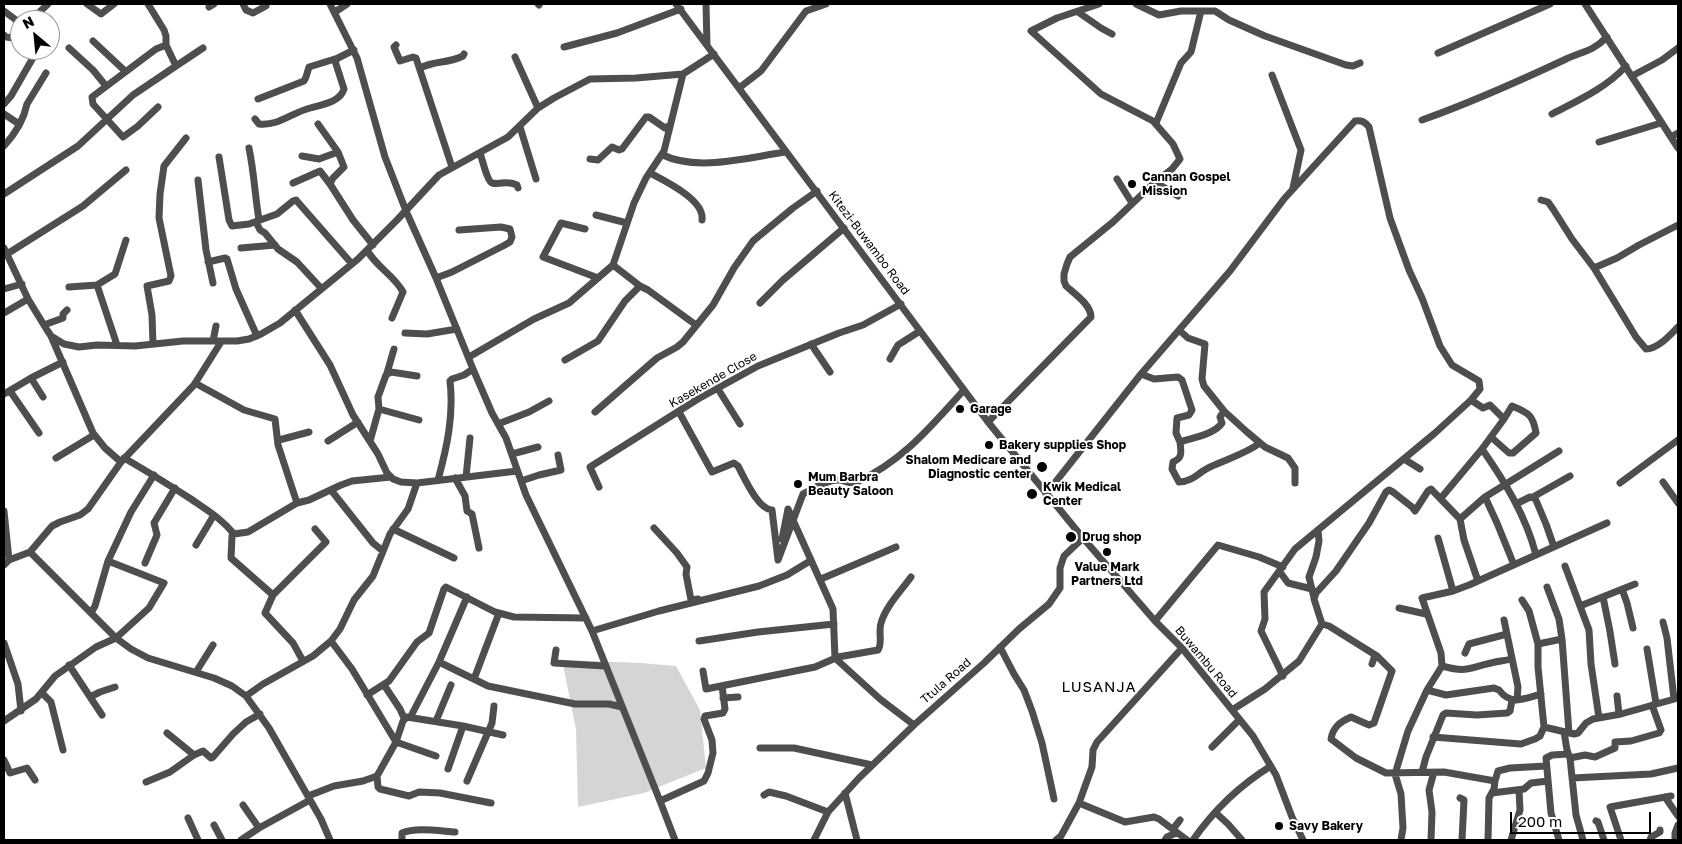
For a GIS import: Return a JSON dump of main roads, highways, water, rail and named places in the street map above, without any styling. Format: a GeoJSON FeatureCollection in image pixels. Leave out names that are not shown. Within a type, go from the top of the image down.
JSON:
{"type":"FeatureCollection","features":[{"type":"Feature","properties":{"kind":"place","name":"Cannan Gospel Mission"},"geometry":{"type":"Point","coordinates":[1132,184]}},
{"type":"Feature","properties":{"kind":"place","name":"Garage"},"geometry":{"type":"Point","coordinates":[960,409]}},
{"type":"Feature","properties":{"kind":"place","name":"Bakery supplies Shop"},"geometry":{"type":"Point","coordinates":[989,445]}},
{"type":"Feature","properties":{"kind":"place","name":"Shalom Medicare and Diagnostic center"},"geometry":{"type":"Point","coordinates":[1042,467]}},
{"type":"Feature","properties":{"kind":"place","name":"Mum Barbra Beauty Saloon"},"geometry":{"type":"Point","coordinates":[798,484]}},
{"type":"Feature","properties":{"kind":"place","name":"Kwik Medical Center"},"geometry":{"type":"Point","coordinates":[1032,494]}},
{"type":"Feature","properties":{"kind":"place","name":"Drug shop"},"geometry":{"type":"Point","coordinates":[1071,537]}},
{"type":"Feature","properties":{"kind":"place","name":"Value Mark Partners Ltd"},"geometry":{"type":"Point","coordinates":[1107,552]}},
{"type":"Feature","properties":{"kind":"place","name":"Savy Bakery"},"geometry":{"type":"Point","coordinates":[1279,826]}},
{"type":"Feature","properties":{"kind":"district","name":"LUSANJA"},"geometry":{"type":"Point","coordinates":[1099,687]}}]}
